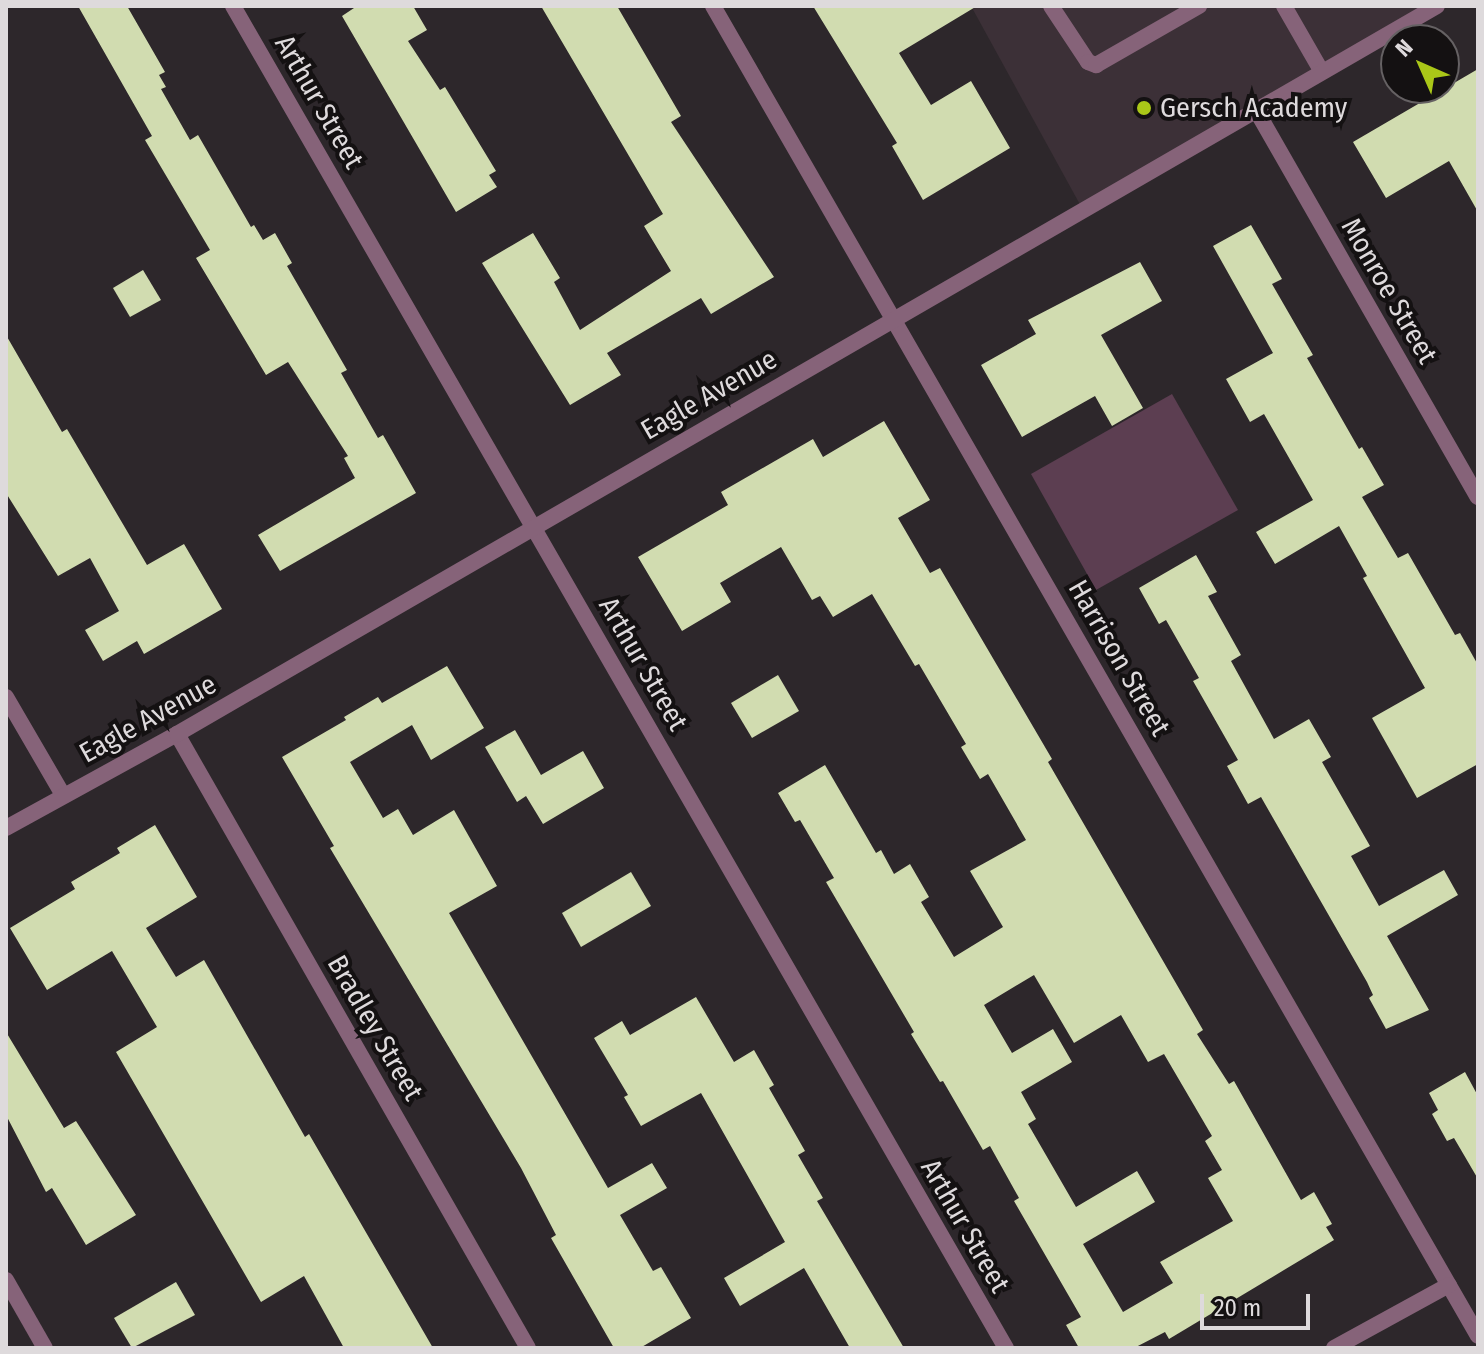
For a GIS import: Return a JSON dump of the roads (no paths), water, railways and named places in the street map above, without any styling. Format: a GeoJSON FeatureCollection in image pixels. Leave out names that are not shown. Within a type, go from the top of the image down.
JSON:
{"type":"FeatureCollection","features":[{"type":"Feature","properties":{"kind":"street","name":"Arthur Street"},"geometry":{"type":"LineString","coordinates":[[233,6],[1006,1348]]}},
{"type":"Feature","properties":{"kind":"street","name":"Harrison Street"},"geometry":{"type":"LineString","coordinates":[[713,6],[1478,1336]]}},
{"type":"Feature","properties":{"kind":"street"},"geometry":{"type":"LineString","coordinates":[[1051,6],[1088,62],[1096,65],[1199,6]]}},
{"type":"Feature","properties":{"kind":"street"},"geometry":{"type":"LineString","coordinates":[[1284,6],[1322,72]]}},
{"type":"Feature","properties":{"kind":"street","name":"Eagle Avenue"},"geometry":{"type":"LineString","coordinates":[[6,828],[177,734],[1437,6]]}},
{"type":"Feature","properties":{"kind":"street","name":"Monroe Street"},"geometry":{"type":"LineString","coordinates":[[1256,110],[1478,497]]}},
{"type":"Feature","properties":{"kind":"street"},"geometry":{"type":"LineString","coordinates":[[6,697],[63,795]]}},
{"type":"Feature","properties":{"kind":"street","name":"Bradley Street"},"geometry":{"type":"LineString","coordinates":[[177,734],[528,1348]]}},
{"type":"Feature","properties":{"kind":"street"},"geometry":{"type":"LineString","coordinates":[[6,1280],[45,1348]]}},
{"type":"Feature","properties":{"kind":"street"},"geometry":{"type":"LineString","coordinates":[[1334,1348],[1449,1285]]}},
{"type":"Feature","properties":{"kind":"place","name":"Gersch Academy"},"geometry":{"type":"Point","coordinates":[1144,108]}}]}
